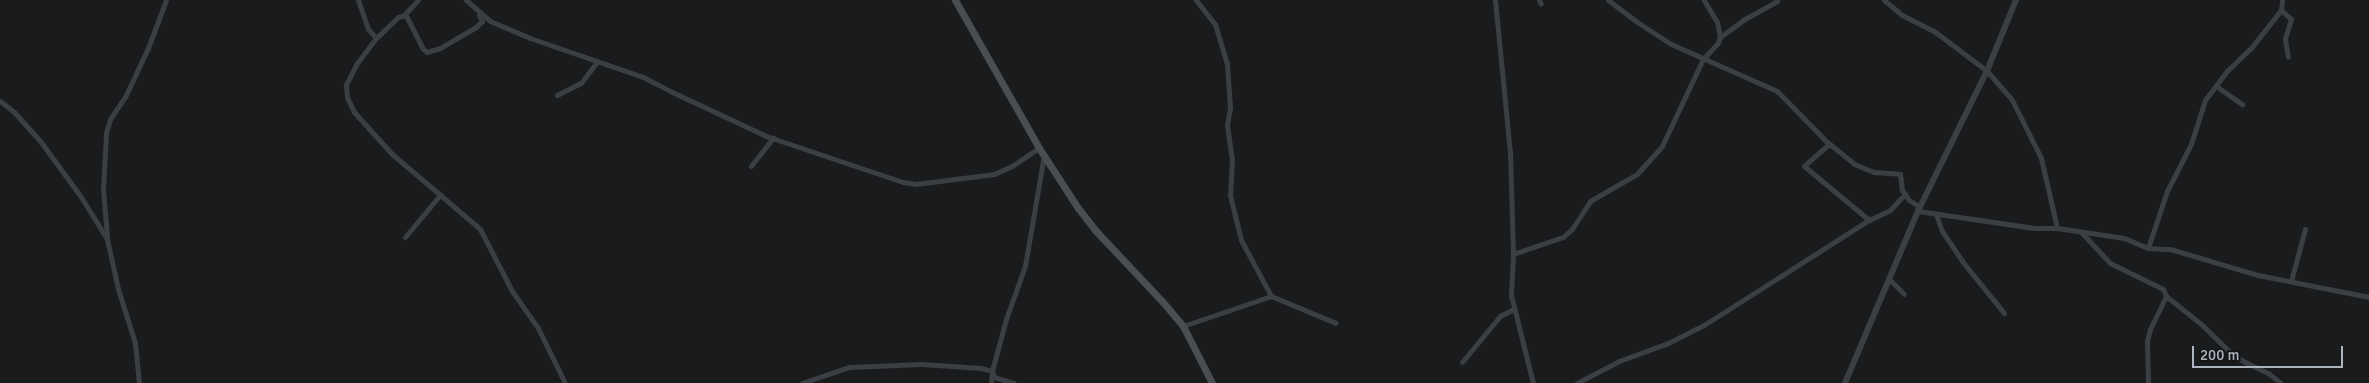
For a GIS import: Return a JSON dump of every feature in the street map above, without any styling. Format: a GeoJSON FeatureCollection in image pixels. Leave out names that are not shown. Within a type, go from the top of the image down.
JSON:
{"type":"FeatureCollection","features":[{"type":"Feature","properties":{"kind":"main road"},"geometry":{"type":"LineString","coordinates":[[955,0],[1039,148],[1095,230],[1183,326],[1212,383]]}},
{"type":"Feature","properties":{"kind":"street"},"geometry":{"type":"LineString","coordinates":[[140,383],[135,343],[118,289],[104,217],[103,189],[106,133],[110,119],[124,97],[148,48],[166,0]]}},
{"type":"Feature","properties":{"kind":"street"},"geometry":{"type":"LineString","coordinates":[[358,0],[368,29],[376,38]]}},
{"type":"Feature","properties":{"kind":"street"},"geometry":{"type":"LineString","coordinates":[[418,0],[404,15],[393,20],[376,38],[350,74],[346,85],[350,105],[370,132],[392,154],[480,229],[512,291],[538,328],[565,383]]}},
{"type":"Feature","properties":{"kind":"street"},"geometry":{"type":"LineString","coordinates":[[466,0],[478,13],[490,21],[530,38],[643,77],[772,138],[902,182],[916,184],[994,174],[1012,166],[1039,148]]}},
{"type":"Feature","properties":{"kind":"street"},"geometry":{"type":"LineString","coordinates":[[1196,0],[1215,24],[1226,64],[1230,108],[1227,125],[1232,159],[1230,185],[1234,216],[1240,240],[1271,296],[1336,323]]}},
{"type":"Feature","properties":{"kind":"street"},"geometry":{"type":"LineString","coordinates":[[1494,0],[1510,152],[1514,254],[1511,295],[1533,383]]}},
{"type":"Feature","properties":{"kind":"street"},"geometry":{"type":"LineString","coordinates":[[1608,0],[1656,35],[1703,59],[1776,91],[1829,144],[1854,164],[1866,170],[1900,174],[1902,190],[1919,209],[1936,214],[2034,228],[2057,228],[2124,238],[2148,248],[2170,249],[2258,275],[2369,297]]}},
{"type":"Feature","properties":{"kind":"street"},"geometry":{"type":"LineString","coordinates":[[1514,254],[1563,237],[1572,229],[1590,201],[1637,174],[1662,146],[1703,59],[1718,43],[1720,36],[1717,22],[1704,0]]}},
{"type":"Feature","properties":{"kind":"street"},"geometry":{"type":"LineString","coordinates":[[1884,0],[1902,16],[1934,31],[1987,71],[2012,100],[2041,158],[2057,228]]}},
{"type":"Feature","properties":{"kind":"street"},"geometry":{"type":"LineString","coordinates":[[1845,383],[1919,209],[1987,71],[2016,0]]}},
{"type":"Feature","properties":{"kind":"street"},"geometry":{"type":"LineString","coordinates":[[2148,248],[2167,191],[2191,144],[2205,100],[2227,71],[2251,48],[2281,10],[2282,0]]}},
{"type":"Feature","properties":{"kind":"street"},"geometry":{"type":"LineString","coordinates":[[1720,36],[1743,20],[1777,1]]}},
{"type":"Feature","properties":{"kind":"street"},"geometry":{"type":"LineString","coordinates":[[2281,10],[2291,19],[2285,39],[2288,57]]}},
{"type":"Feature","properties":{"kind":"street"},"geometry":{"type":"LineString","coordinates":[[404,15],[408,18],[423,50],[427,52],[440,48],[476,27],[482,21],[478,13]]}},
{"type":"Feature","properties":{"kind":"street"},"geometry":{"type":"LineString","coordinates":[[557,95],[581,84],[597,62]]}},
{"type":"Feature","properties":{"kind":"street"},"geometry":{"type":"LineString","coordinates":[[2216,86],[2242,104]]}},
{"type":"Feature","properties":{"kind":"street"},"geometry":{"type":"LineString","coordinates":[[0,101],[14,112],[41,142],[81,197],[107,239]]}},
{"type":"Feature","properties":{"kind":"street"},"geometry":{"type":"LineString","coordinates":[[751,166],[772,138]]}},
{"type":"Feature","properties":{"kind":"street"},"geometry":{"type":"LineString","coordinates":[[1829,144],[1804,166],[1868,220]]}},
{"type":"Feature","properties":{"kind":"street"},"geometry":{"type":"LineString","coordinates":[[991,383],[992,371],[1006,319],[1025,266],[1044,155]]}},
{"type":"Feature","properties":{"kind":"street"},"geometry":{"type":"LineString","coordinates":[[1577,383],[1619,361],[1668,343],[1704,325],[1868,220],[1890,210],[1905,194]]}},
{"type":"Feature","properties":{"kind":"street"},"geometry":{"type":"LineString","coordinates":[[405,237],[440,196]]}},
{"type":"Feature","properties":{"kind":"street"},"geometry":{"type":"LineString","coordinates":[[1936,214],[1942,231],[1962,261],[2004,313]]}},
{"type":"Feature","properties":{"kind":"street"},"geometry":{"type":"LineString","coordinates":[[100,228],[104,217]]}},
{"type":"Feature","properties":{"kind":"street"},"geometry":{"type":"LineString","coordinates":[[2291,282],[2305,229]]}},
{"type":"Feature","properties":{"kind":"street"},"geometry":{"type":"LineString","coordinates":[[2080,232],[2110,262],[2163,289],[2166,296],[2201,324],[2236,357],[2268,373],[2281,383]]}},
{"type":"Feature","properties":{"kind":"street"},"geometry":{"type":"LineString","coordinates":[[1888,279],[1904,294]]}},
{"type":"Feature","properties":{"kind":"street"},"geometry":{"type":"LineString","coordinates":[[1183,326],[1271,296]]}},
{"type":"Feature","properties":{"kind":"street"},"geometry":{"type":"LineString","coordinates":[[2148,383],[2148,335],[2166,296]]}},
{"type":"Feature","properties":{"kind":"street"},"geometry":{"type":"LineString","coordinates":[[1462,362],[1500,316],[1514,309]]}},
{"type":"Feature","properties":{"kind":"street"},"geometry":{"type":"LineString","coordinates":[[802,383],[833,372],[861,366],[922,364],[974,367],[992,371]]}},
{"type":"Feature","properties":{"kind":"street"},"geometry":{"type":"LineString","coordinates":[[992,371],[994,377],[1014,383]]}}]}
